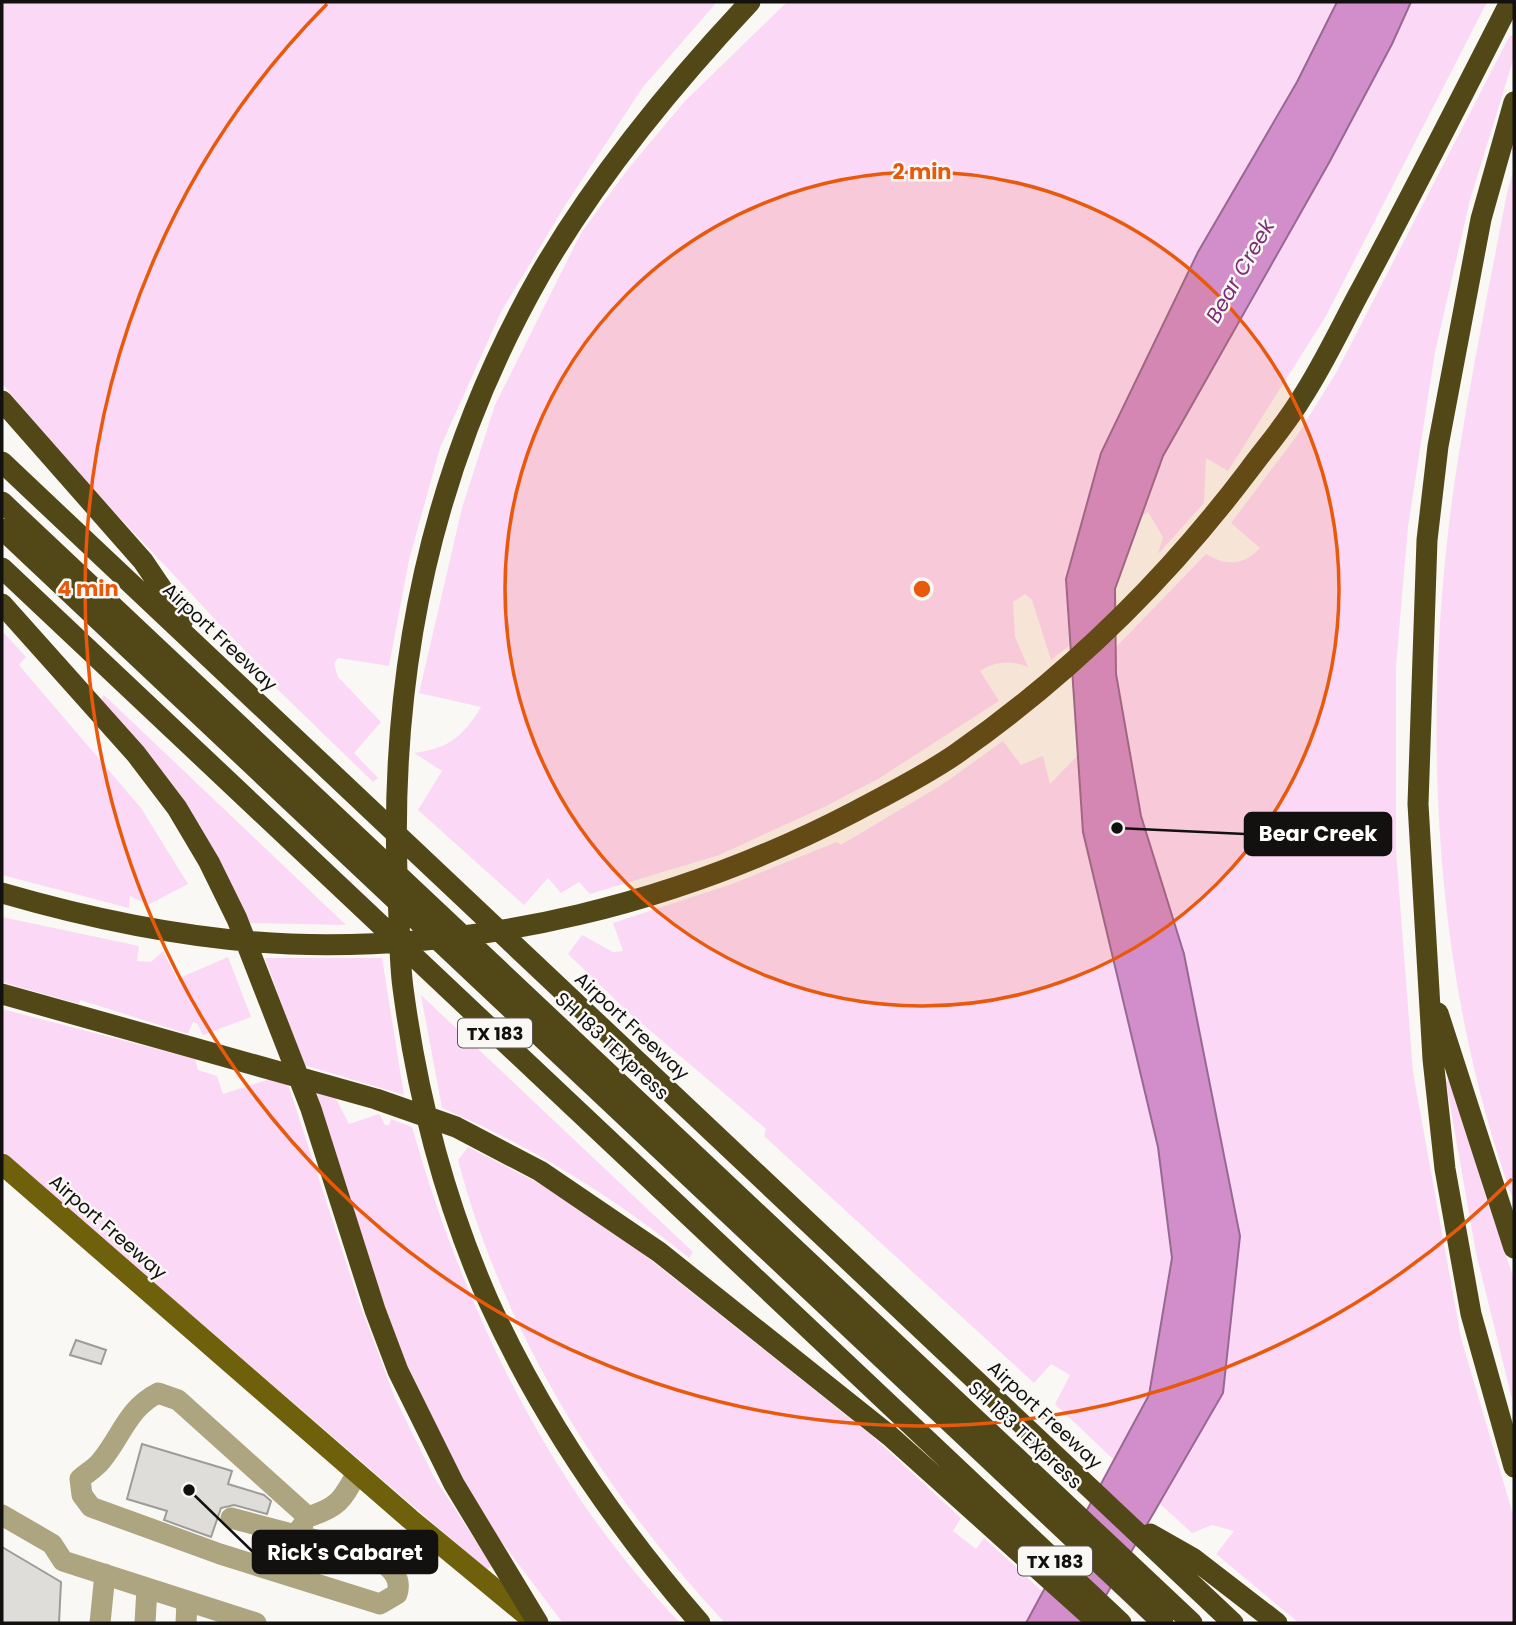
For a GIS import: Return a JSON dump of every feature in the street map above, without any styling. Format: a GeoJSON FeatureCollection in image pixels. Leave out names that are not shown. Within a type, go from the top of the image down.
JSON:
{"type":"FeatureCollection","features":[{"type":"Feature","properties":{"kind":"highway"},"geometry":{"type":"LineString","coordinates":[[701,1623],[642,1555],[541,1405],[487,1298],[439,1163],[422,1092],[402,985],[395,818],[401,700],[419,591],[435,531],[474,414],[519,316],[546,265],[597,187],[676,85],[750,2]]}},
{"type":"Feature","properties":{"kind":"highway"},"geometry":{"type":"LineString","coordinates":[[2,893],[54,908],[149,928],[290,944],[368,943],[498,930],[607,909],[729,869],[836,821],[952,757],[1084,653],[1138,602],[1191,545],[1301,400],[1510,2]]}},
{"type":"Feature","properties":{"kind":"highway"},"geometry":{"type":"LineString","coordinates":[[1514,102],[1479,232],[1438,446],[1427,540],[1418,804],[1435,1073],[1457,1241],[1483,1361],[1514,1467]]}},
{"type":"Feature","properties":{"kind":"highway"},"geometry":{"type":"LineString","coordinates":[[2,401],[143,561],[206,654]]}},
{"type":"Feature","properties":{"kind":"highway","name":"Airport Freeway"},"geometry":{"type":"LineString","coordinates":[[2,462],[1026,1430],[1118,1515],[1189,1568],[1233,1623]]}},
{"type":"Feature","properties":{"kind":"highway","name":"SH 183 TEXpress"},"geometry":{"type":"LineString","coordinates":[[2,502],[1165,1616],[1192,1623]]}},
{"type":"Feature","properties":{"kind":"highway","name":"SH 183 TEXpress"},"geometry":{"type":"LineString","coordinates":[[2,529],[1007,1464]]}},
{"type":"Feature","properties":{"kind":"highway","name":"TX 183"},"geometry":{"type":"LineString","coordinates":[[2,568],[984,1506],[1121,1623]]}},
{"type":"Feature","properties":{"kind":"highway"},"geometry":{"type":"LineString","coordinates":[[2,604],[136,754],[177,808],[209,862],[237,919],[311,1109],[375,1310],[398,1371],[454,1484],[537,1623]]}},
{"type":"Feature","properties":{"kind":"highway"},"geometry":{"type":"LineString","coordinates":[[1429,988],[1514,1248]]}},
{"type":"Feature","properties":{"kind":"highway"},"geometry":{"type":"LineString","coordinates":[[2,994],[376,1099],[456,1128],[503,1151],[600,1209],[717,1296],[890,1436],[984,1506],[1098,1623]]}},
{"type":"Feature","properties":{"kind":"highway"},"geometry":{"type":"LineString","coordinates":[[1189,1568],[1277,1623]]}},
{"type":"Feature","properties":{"kind":"main road","name":"Airport Freeway"},"geometry":{"type":"LineString","coordinates":[[2,1164],[357,1473],[537,1623]]}},
{"type":"Feature","properties":{"kind":"lane"},"geometry":{"type":"LineString","coordinates":[[231,1518],[381,1559],[396,1571],[400,1584],[397,1594],[380,1604],[220,1554],[112,1515],[91,1507],[82,1495],[80,1479],[100,1463],[128,1416],[144,1400],[158,1393],[178,1400],[308,1517]]}},
{"type":"Feature","properties":{"kind":"lane"},"geometry":{"type":"LineString","coordinates":[[295,1535],[308,1517],[331,1510],[341,1502],[357,1473]]}},
{"type":"Feature","properties":{"kind":"lane"},"geometry":{"type":"LineString","coordinates":[[2,1515],[52,1544],[63,1561],[187,1601],[230,1619],[256,1623]]}},
{"type":"Feature","properties":{"kind":"lane"},"geometry":{"type":"LineString","coordinates":[[100,1623],[105,1574]]}},
{"type":"Feature","properties":{"kind":"lane"},"geometry":{"type":"LineString","coordinates":[[145,1623],[147,1588]]}},
{"type":"Feature","properties":{"kind":"lane"},"geometry":{"type":"LineString","coordinates":[[186,1623],[187,1601]]}},
{"type":"Feature","properties":{"kind":"shaded area"},"geometry":{"type":"Polygon","coordinates":[[[2,2],[717,2],[643,87],[564,207],[501,312],[440,448],[409,560],[389,666],[338,658],[334,664],[338,677],[381,722],[354,753],[378,778],[373,782],[274,686],[277,681],[95,492],[2,383],[2,2]]]}},
{"type":"Feature","properties":{"kind":"shaded area"},"geometry":{"type":"Polygon","coordinates":[[[787,2],[1487,2],[1326,316],[1228,471],[1206,458],[1204,503],[1158,554],[1163,537],[1148,512],[1070,564],[1066,579],[1069,646],[1051,660],[1032,600],[1025,594],[1013,602],[1015,637],[1028,667],[1004,663],[980,671],[999,701],[878,779],[719,855],[590,894],[579,882],[561,893],[548,878],[524,905],[418,810],[442,771],[414,753],[437,748],[454,739],[468,726],[481,707],[419,693],[462,508],[495,405],[581,233],[628,169],[684,102],[787,2]]]}},
{"type":"Feature","properties":{"kind":"shaded area"},"geometry":{"type":"Polygon","coordinates":[[[1510,35],[1514,37],[1514,57],[1470,200],[1435,352],[1408,527],[1396,666],[1396,850],[1413,1072],[1461,1338],[1514,1518],[1514,1623],[1299,1623],[1216,1554],[1234,1531],[1212,1525],[1192,1533],[1159,1503],[1181,1466],[1140,1414],[1114,1460],[1055,1404],[1070,1375],[1051,1364],[1034,1383],[764,1136],[766,1129],[627,1011],[568,954],[582,935],[613,952],[623,951],[613,923],[732,884],[837,842],[841,845],[943,784],[1003,741],[1021,765],[1043,756],[1050,784],[1123,708],[1116,674],[1116,647],[1206,554],[1220,561],[1234,562],[1247,558],[1260,548],[1231,523],[1296,437],[1336,373],[1510,35]]]}},
{"type":"Feature","properties":{"kind":"shaded area"},"geometry":{"type":"Polygon","coordinates":[[[1514,168],[1514,1202],[1486,1113],[1464,1022],[1449,929],[1440,834],[1437,739],[1439,645],[1446,551],[1458,459],[1507,193],[1514,168]]]}},
{"type":"Feature","properties":{"kind":"shaded area"},"geometry":{"type":"Polygon","coordinates":[[[2,631],[26,657],[19,665],[141,808],[188,884],[148,905],[130,896],[129,908],[2,875],[2,631]]]}},
{"type":"Feature","properties":{"kind":"shaded area"},"geometry":{"type":"Polygon","coordinates":[[[104,695],[346,925],[248,923],[100,700],[104,695]]]}},
{"type":"Feature","properties":{"kind":"shaded area"},"geometry":{"type":"Polygon","coordinates":[[[2,917],[139,946],[137,961],[151,962],[163,951],[177,979],[228,957],[251,1017],[203,1035],[197,1023],[193,1022],[188,1034],[80,1000],[79,1004],[2,982],[2,917]]]}},
{"type":"Feature","properties":{"kind":"shaded area"},"geometry":{"type":"Polygon","coordinates":[[[265,958],[382,958],[404,1095],[304,1065],[265,958]]]}},
{"type":"Feature","properties":{"kind":"shaded area"},"geometry":{"type":"Polygon","coordinates":[[[421,995],[693,1252],[689,1258],[631,1214],[571,1174],[508,1139],[442,1108],[421,995]]]}},
{"type":"Feature","properties":{"kind":"shaded area"},"geometry":{"type":"Polygon","coordinates":[[[2,1009],[195,1059],[198,1070],[217,1076],[223,1094],[270,1079],[288,1084],[359,1302],[395,1398],[434,1477],[492,1566],[487,1570],[2,1151],[2,1009]]]}},
{"type":"Feature","properties":{"kind":"shaded area"},"geometry":{"type":"Polygon","coordinates":[[[1451,1078],[1482,1185],[1514,1279],[1514,1407],[1476,1253],[1446,1082],[1451,1078]]]}},
{"type":"Feature","properties":{"kind":"shaded area"},"geometry":{"type":"Polygon","coordinates":[[[312,1090],[335,1097],[349,1124],[379,1114],[385,1125],[389,1125],[391,1119],[412,1127],[457,1262],[516,1392],[590,1513],[633,1570],[680,1623],[563,1623],[478,1511],[401,1362],[312,1090]]]}},
{"type":"Feature","properties":{"kind":"shaded area"},"geometry":{"type":"Polygon","coordinates":[[[468,1147],[544,1186],[598,1218],[870,1434],[961,1518],[953,1531],[976,1549],[984,1538],[1043,1592],[1026,1623],[725,1623],[680,1573],[599,1465],[563,1408],[531,1349],[502,1288],[478,1225],[458,1160],[468,1147]]]}},
{"type":"Feature","properties":{"kind":"water"},"geometry":{"type":"Polygon","coordinates":[[[1337,2],[1411,2],[1392,44],[1330,161],[1163,456],[1115,589],[1116,674],[1141,816],[1184,954],[1240,1236],[1223,1393],[1090,1623],[1026,1623],[1149,1395],[1172,1258],[1158,1147],[1083,832],[1066,579],[1101,453],[1198,252],[1297,82],[1337,2]]]}},
{"type":"Feature","properties":{"kind":"building"},"geometry":{"type":"Polygon","coordinates":[[[76,1340],[106,1350],[101,1364],[70,1355],[76,1340]]]}},
{"type":"Feature","properties":{"kind":"building"},"geometry":{"type":"Polygon","coordinates":[[[142,1444],[232,1471],[228,1484],[264,1495],[271,1501],[267,1514],[234,1505],[221,1508],[211,1537],[164,1520],[167,1511],[127,1499],[142,1444]]]}},
{"type":"Feature","properties":{"kind":"building"},"geometry":{"type":"Polygon","coordinates":[[[2,1547],[61,1582],[59,1623],[2,1623],[2,1547]]]}},
{"type":"Feature","properties":{"kind":"place","name":"Bear Creek"},"geometry":{"type":"Point","coordinates":[1117,828]}},
{"type":"Feature","properties":{"kind":"place","name":"Rick's Cabaret"},"geometry":{"type":"Point","coordinates":[189,1490]}}]}
